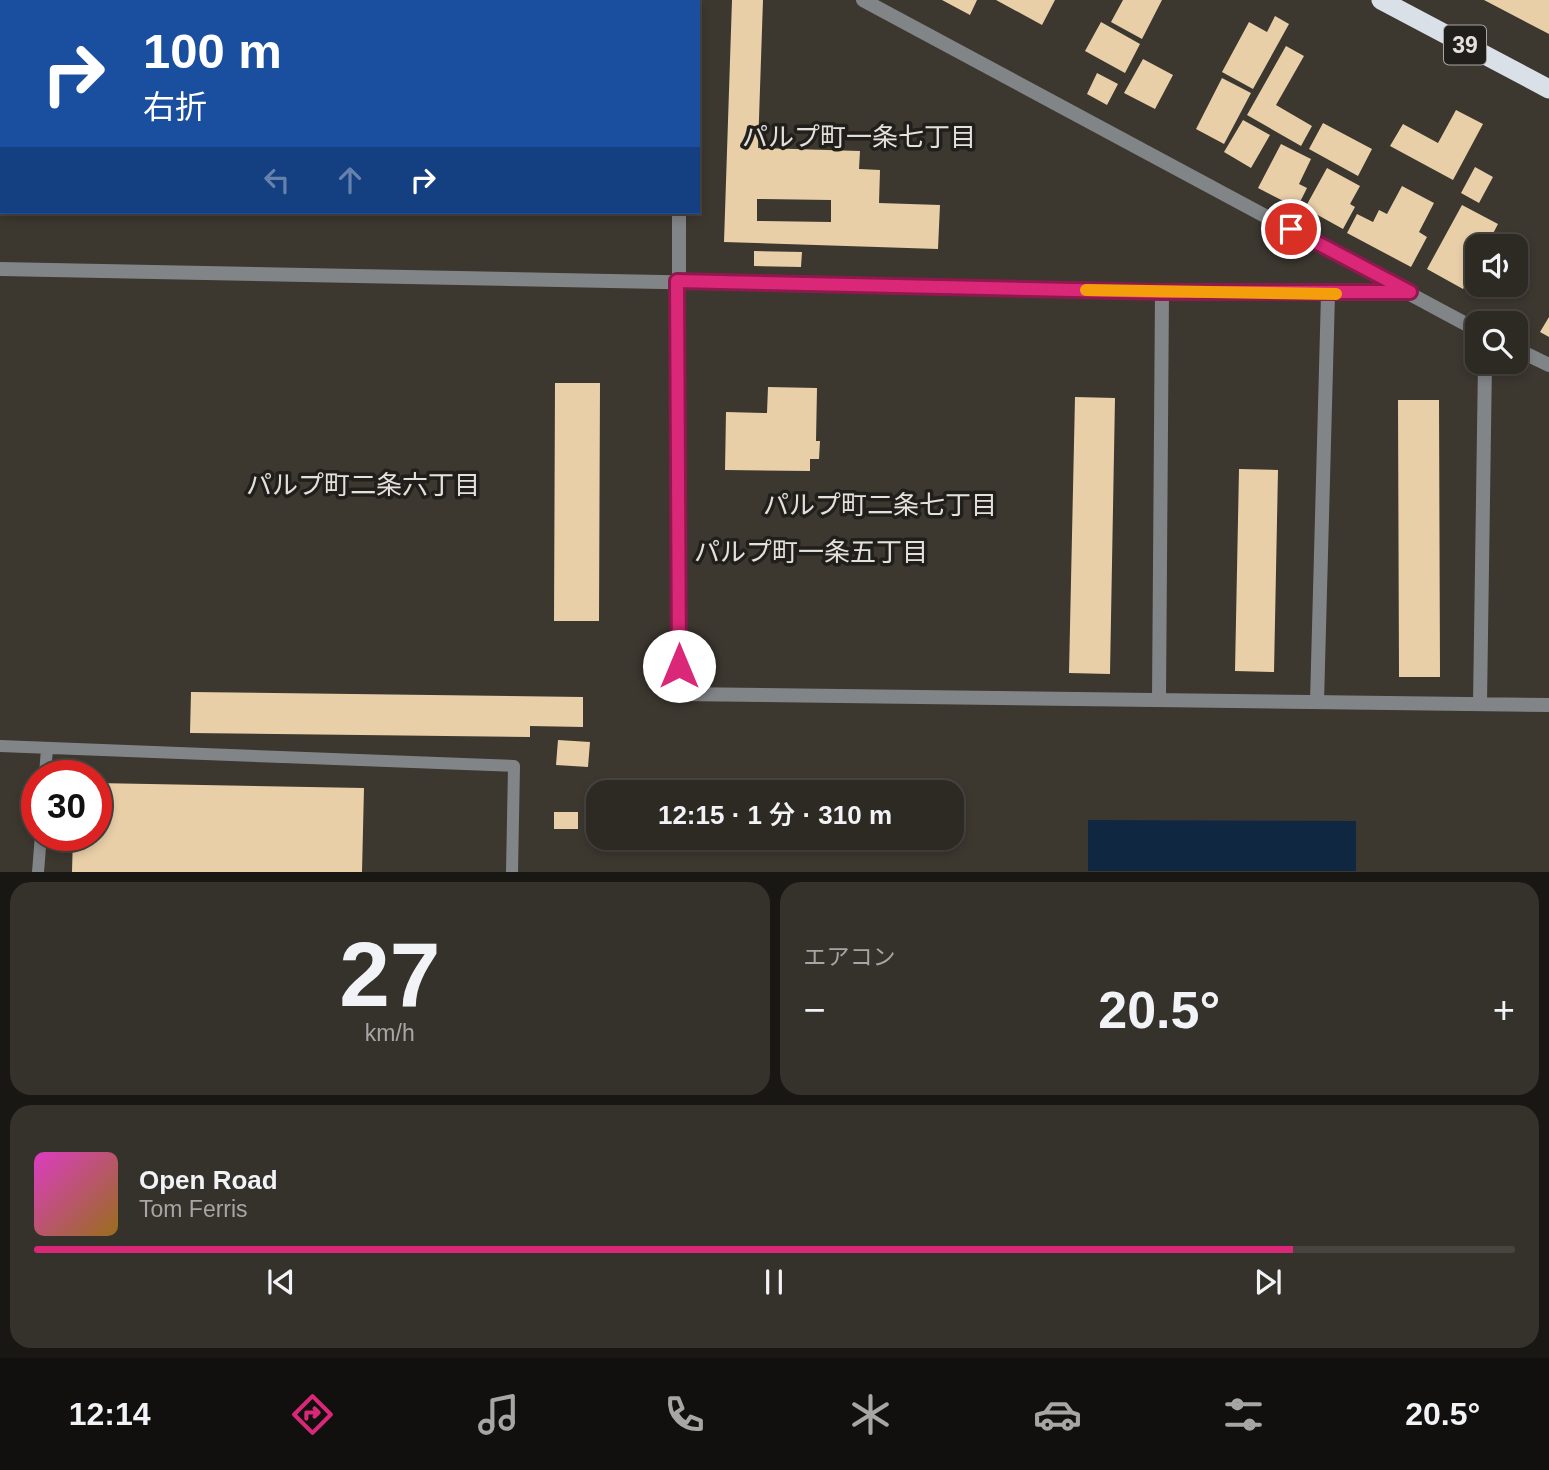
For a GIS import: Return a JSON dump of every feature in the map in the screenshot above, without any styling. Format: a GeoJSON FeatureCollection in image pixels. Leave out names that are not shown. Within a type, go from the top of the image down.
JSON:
{"type":"FeatureCollection","features":[{"type":"Feature","properties":{"kind":"highway","name":"39"},"geometry":{"type":"LineString","coordinates":[[1381,0],[1549,89]]}},
{"type":"Feature","properties":{"kind":"street"},"geometry":{"type":"LineString","coordinates":[[863,0],[1465,323]]}},
{"type":"Feature","properties":{"kind":"street"},"geometry":{"type":"LineString","coordinates":[[679,214],[679,694],[1549,705]]}},
{"type":"Feature","properties":{"kind":"street"},"geometry":{"type":"LineString","coordinates":[[0,269],[1162,292],[1410,292]]}},
{"type":"Feature","properties":{"kind":"street"},"geometry":{"type":"LineString","coordinates":[[1159,699],[1162,292]]}},
{"type":"Feature","properties":{"kind":"street"},"geometry":{"type":"LineString","coordinates":[[1317,702],[1328,294]]}},
{"type":"Feature","properties":{"kind":"street"},"geometry":{"type":"LineString","coordinates":[[1528,355],[1549,365]]}},
{"type":"Feature","properties":{"kind":"street"},"geometry":{"type":"LineString","coordinates":[[1480,704],[1485,374]]}},
{"type":"Feature","properties":{"kind":"lane"},"geometry":{"type":"LineString","coordinates":[[0,746],[514,766],[512,872]]}},
{"type":"Feature","properties":{"kind":"lane"},"geometry":{"type":"LineString","coordinates":[[46,760],[47,748]]}},
{"type":"Feature","properties":{"kind":"lane"},"geometry":{"type":"LineString","coordinates":[[38,872],[40,851]]}},
{"type":"Feature","properties":{"kind":"water"},"geometry":{"type":"Polygon","coordinates":[[[1088,820],[1356,821],[1356,871],[1088,871],[1088,820]]]}},
{"type":"Feature","properties":{"kind":"building"},"geometry":{"type":"Polygon","coordinates":[[[732,0],[763,0],[758,148],[860,151],[859,169],[880,170],[879,203],[940,205],[938,249],[724,242],[732,0]],[[757,199],[757,221],[831,222],[831,200],[757,199]]]}},
{"type":"Feature","properties":{"kind":"building"},"geometry":{"type":"Polygon","coordinates":[[[942,0],[977,0],[970,15],[942,0]]]}},
{"type":"Feature","properties":{"kind":"building"},"geometry":{"type":"Polygon","coordinates":[[[996,0],[1055,0],[1042,25],[996,0]]]}},
{"type":"Feature","properties":{"kind":"building"},"geometry":{"type":"Polygon","coordinates":[[[1123,0],[1162,0],[1142,39],[1111,22],[1123,0]]]}},
{"type":"Feature","properties":{"kind":"building"},"geometry":{"type":"Polygon","coordinates":[[[1484,0],[1549,0],[1549,34],[1484,0]]]}},
{"type":"Feature","properties":{"kind":"building"},"geometry":{"type":"Polygon","coordinates":[[[1275,16],[1289,24],[1253,89],[1222,72],[1249,22],[1267,32],[1275,16]]]}},
{"type":"Feature","properties":{"kind":"building"},"geometry":{"type":"Polygon","coordinates":[[[1101,22],[1140,44],[1125,73],[1085,51],[1101,22]]]}},
{"type":"Feature","properties":{"kind":"building"},"geometry":{"type":"Polygon","coordinates":[[[1286,46],[1304,56],[1276,105],[1312,126],[1301,146],[1247,115],[1286,46]]]}},
{"type":"Feature","properties":{"kind":"building"},"geometry":{"type":"Polygon","coordinates":[[[1143,59],[1173,75],[1155,109],[1124,93],[1143,59]]]}},
{"type":"Feature","properties":{"kind":"building"},"geometry":{"type":"Polygon","coordinates":[[[1097,73],[1118,84],[1107,105],[1087,94],[1097,73]]]}},
{"type":"Feature","properties":{"kind":"building"},"geometry":{"type":"Polygon","coordinates":[[[1222,78],[1251,93],[1224,144],[1196,129],[1222,78]]]}},
{"type":"Feature","properties":{"kind":"building"},"geometry":{"type":"Polygon","coordinates":[[[1456,110],[1483,124],[1453,180],[1390,146],[1403,124],[1438,143],[1456,110]]]}},
{"type":"Feature","properties":{"kind":"building"},"geometry":{"type":"Polygon","coordinates":[[[1243,120],[1270,135],[1251,168],[1224,152],[1243,120]]]}},
{"type":"Feature","properties":{"kind":"building"},"geometry":{"type":"Polygon","coordinates":[[[1323,123],[1372,149],[1358,176],[1309,149],[1323,123]]]}},
{"type":"Feature","properties":{"kind":"building"},"geometry":{"type":"Polygon","coordinates":[[[1281,144],[1311,159],[1299,184],[1307,188],[1297,208],[1258,188],[1281,144]]]}},
{"type":"Feature","properties":{"kind":"building"},"geometry":{"type":"Polygon","coordinates":[[[1475,167],[1493,177],[1479,203],[1461,193],[1475,167]]]}},
{"type":"Feature","properties":{"kind":"building"},"geometry":{"type":"Polygon","coordinates":[[[1327,168],[1360,186],[1350,204],[1355,207],[1343,229],[1305,208],[1327,168]]]}},
{"type":"Feature","properties":{"kind":"building"},"geometry":{"type":"Polygon","coordinates":[[[1402,186],[1434,203],[1419,232],[1427,237],[1411,267],[1347,233],[1357,214],[1373,222],[1379,210],[1387,214],[1402,186]]]}},
{"type":"Feature","properties":{"kind":"building"},"geometry":{"type":"Polygon","coordinates":[[[1462,205],[1498,224],[1493,234],[1465,234],[1463,289],[1427,269],[1462,205]]]}},
{"type":"Feature","properties":{"kind":"building"},"geometry":{"type":"Polygon","coordinates":[[[754,251],[802,252],[801,267],[754,266],[754,251]]]}},
{"type":"Feature","properties":{"kind":"building"},"geometry":{"type":"Polygon","coordinates":[[[1549,317],[1549,337],[1540,332],[1549,317]]]}},
{"type":"Feature","properties":{"kind":"building"},"geometry":{"type":"Polygon","coordinates":[[[555,383],[600,383],[599,621],[554,621],[555,383]]]}},
{"type":"Feature","properties":{"kind":"building"},"geometry":{"type":"Polygon","coordinates":[[[768,387],[817,388],[816,441],[820,441],[819,459],[810,459],[810,471],[725,470],[726,412],[767,413],[768,387]]]}},
{"type":"Feature","properties":{"kind":"building"},"geometry":{"type":"Polygon","coordinates":[[[1075,397],[1115,398],[1110,674],[1069,673],[1075,397]]]}},
{"type":"Feature","properties":{"kind":"building"},"geometry":{"type":"Polygon","coordinates":[[[1398,400],[1439,400],[1440,677],[1399,677],[1398,400]]]}},
{"type":"Feature","properties":{"kind":"building"},"geometry":{"type":"Polygon","coordinates":[[[1239,469],[1278,470],[1274,672],[1235,671],[1239,469]]]}},
{"type":"Feature","properties":{"kind":"building"},"geometry":{"type":"Polygon","coordinates":[[[191,692],[583,697],[583,727],[530,726],[530,737],[190,733],[191,692]]]}},
{"type":"Feature","properties":{"kind":"building"},"geometry":{"type":"Polygon","coordinates":[[[558,740],[590,742],[588,767],[556,765],[558,740]]]}},
{"type":"Feature","properties":{"kind":"building"},"geometry":{"type":"Polygon","coordinates":[[[112,783],[364,788],[362,872],[72,872],[73,851],[112,851],[112,783]]]}},
{"type":"Feature","properties":{"kind":"building"},"geometry":{"type":"Polygon","coordinates":[[[554,812],[578,812],[578,829],[554,829],[554,812]]]}},
{"type":"Feature","properties":{"kind":"slow traffic"},"geometry":{"type":"LineString","coordinates":[[1086,290],[1336,294]]}},
{"type":"Feature","properties":{"kind":"district","name":"パルプ町一条七丁目"},"geometry":{"type":"Point","coordinates":[859,137]}},
{"type":"Feature","properties":{"kind":"district","name":"パルプ町二条六丁目"},"geometry":{"type":"Point","coordinates":[363,485]}},
{"type":"Feature","properties":{"kind":"district","name":"パルプ町二条七丁目"},"geometry":{"type":"Point","coordinates":[880,505]}},
{"type":"Feature","properties":{"kind":"district","name":"パルプ町一条五丁目"},"geometry":{"type":"Point","coordinates":[811,552]}},
{"type":"Feature","properties":{"kind":"route"},"geometry":{"type":"LineString","coordinates":[[679,666],[677,281],[1162,292],[1410,292],[1291,229]]}}]}
